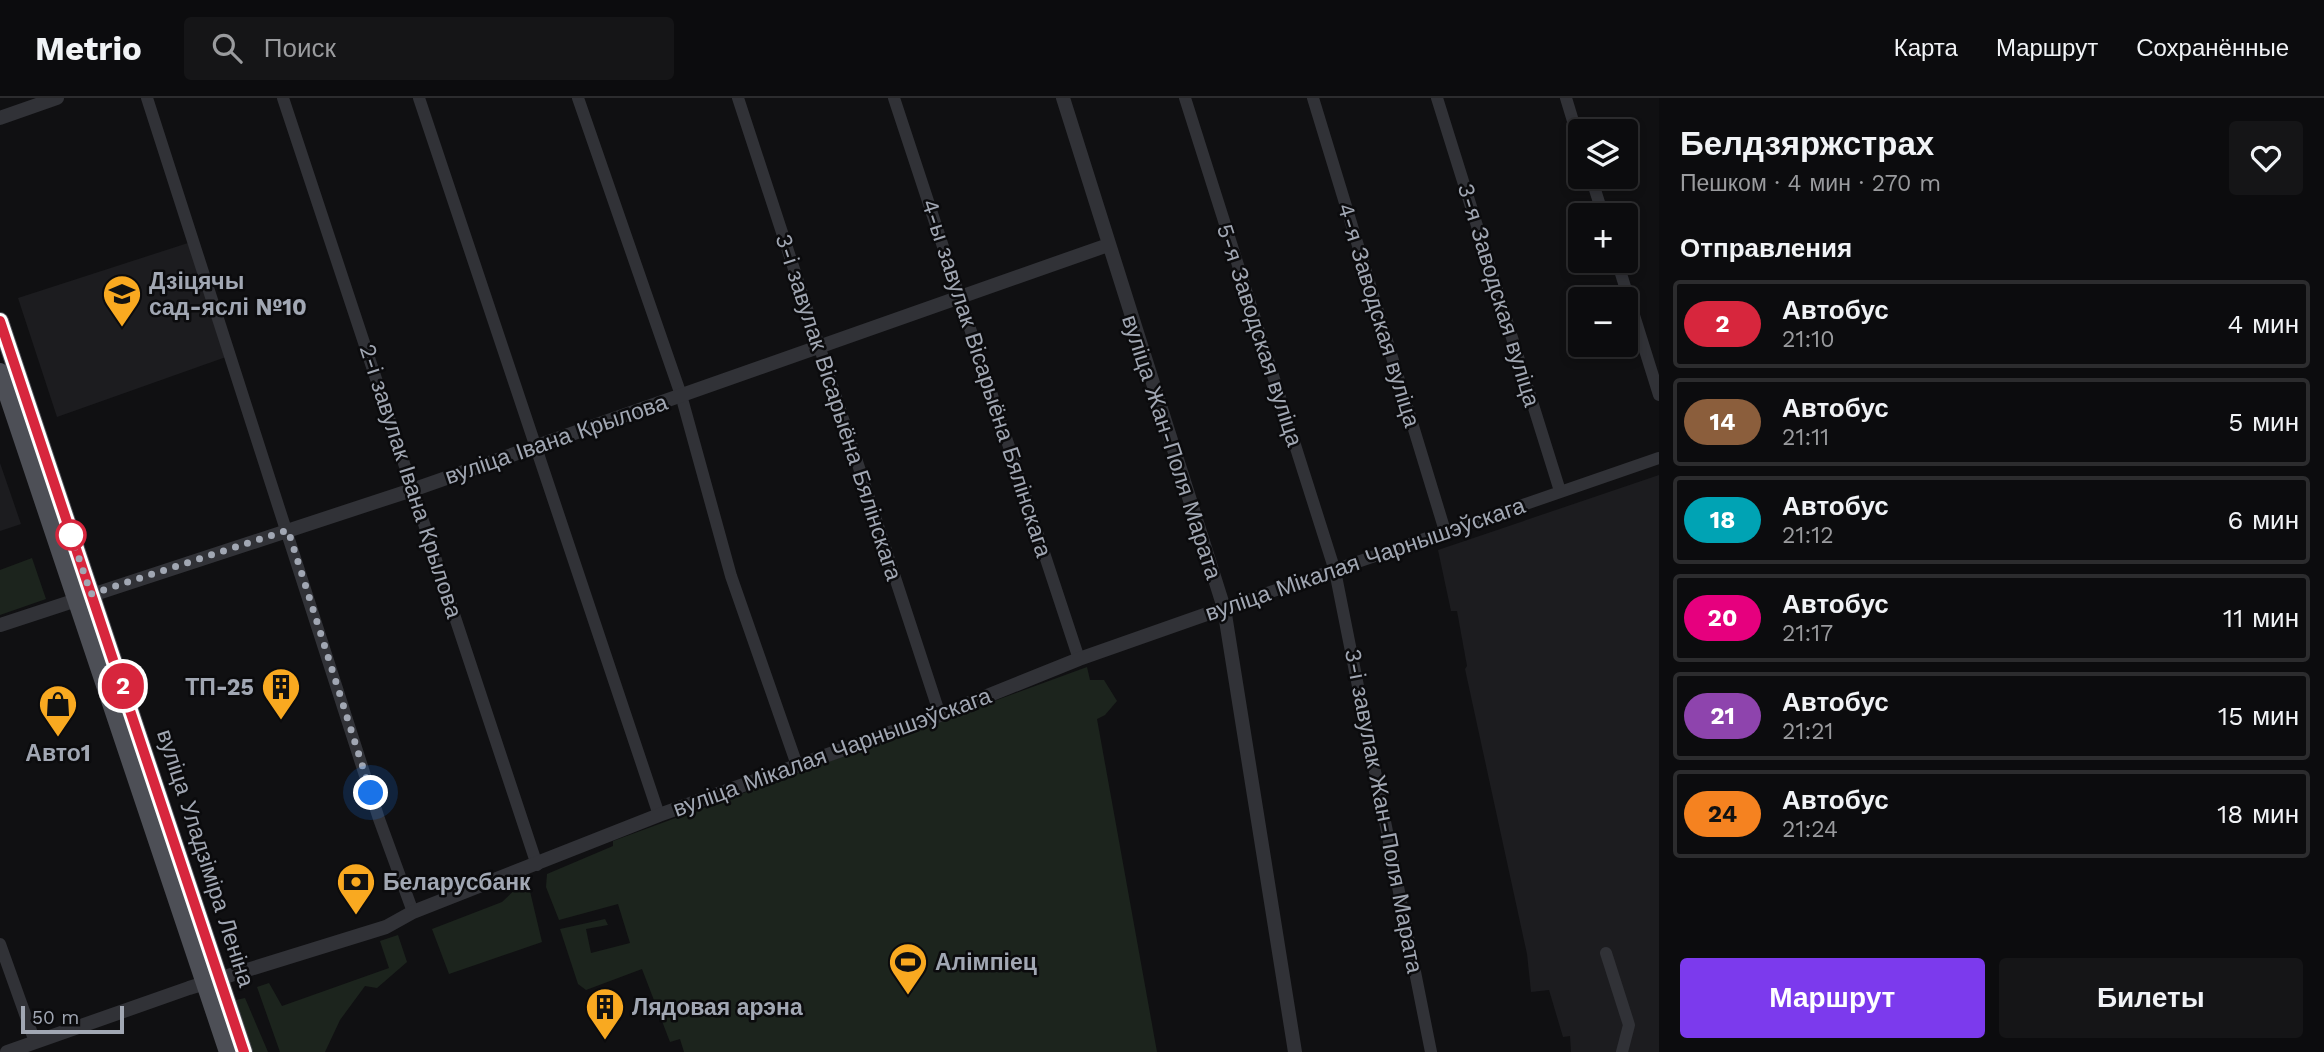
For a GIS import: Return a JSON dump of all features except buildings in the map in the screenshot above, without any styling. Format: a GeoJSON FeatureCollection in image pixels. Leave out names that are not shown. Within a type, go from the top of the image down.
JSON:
{"type":"FeatureCollection","features":[{"type":"Feature","properties":{"kind":"main road","name":"вуліца Уладзіміра Леніна"},"geometry":{"type":"LineString","coordinates":[[0,321],[84,596],[212,981],[228,1052]]}},
{"type":"Feature","properties":{"kind":"main road","name":"вуліца Уладзіміра Леніна"},"geometry":{"type":"LineString","coordinates":[[0,372],[84,596]]}},
{"type":"Feature","properties":{"kind":"main road","name":"вуліца Уладзіміра Леніна"},"geometry":{"type":"LineString","coordinates":[[212,981],[244,1052]]}},
{"type":"Feature","properties":{"kind":"street"},"geometry":{"type":"LineString","coordinates":[[0,118],[57,98]]}},
{"type":"Feature","properties":{"kind":"street"},"geometry":{"type":"LineString","coordinates":[[148,98],[379,819],[412,912]]}},
{"type":"Feature","properties":{"kind":"street","name":"2-і завулак Івана Крылова"},"geometry":{"type":"LineString","coordinates":[[283,98],[415,489],[537,865]]}},
{"type":"Feature","properties":{"kind":"street"},"geometry":{"type":"LineString","coordinates":[[419,98],[659,815]]}},
{"type":"Feature","properties":{"kind":"street"},"geometry":{"type":"LineString","coordinates":[[578,98],[681,395],[732,576],[797,765]]}},
{"type":"Feature","properties":{"kind":"street","name":"3-і завулак Вісарыёна Бялінскага"},"geometry":{"type":"LineString","coordinates":[[738,98],[940,715]]}},
{"type":"Feature","properties":{"kind":"street","name":"4-ы завулак Вісарыёна Бялінскага"},"geometry":{"type":"LineString","coordinates":[[894,98],[1079,659]]}},
{"type":"Feature","properties":{"kind":"street","name":"вуліца Жан-Поля Марата"},"geometry":{"type":"LineString","coordinates":[[1063,98],[1224,608],[1296,1052]]}},
{"type":"Feature","properties":{"kind":"street","name":"5-я Заводская вуліца"},"geometry":{"type":"LineString","coordinates":[[1185,98],[1335,571]]}},
{"type":"Feature","properties":{"kind":"street","name":"4-я Заводская вуліца"},"geometry":{"type":"LineString","coordinates":[[1313,98],[1445,531]]}},
{"type":"Feature","properties":{"kind":"street","name":"3-я Заводская вуліца"},"geometry":{"type":"LineString","coordinates":[[1437,98],[1560,491]]}},
{"type":"Feature","properties":{"kind":"street"},"geometry":{"type":"LineString","coordinates":[[1566,98],[1572,119]]}},
{"type":"Feature","properties":{"kind":"street","name":"вуліца Івана Крылова"},"geometry":{"type":"LineString","coordinates":[[0,625],[415,489],[1108,245]]}},
{"type":"Feature","properties":{"kind":"street"},"geometry":{"type":"LineString","coordinates":[[1621,273],[1659,395]]}},
{"type":"Feature","properties":{"kind":"street","name":"вуліца Мікалая Чарнышэўскага"},"geometry":{"type":"LineString","coordinates":[[7,1052],[212,981],[386,927],[412,912],[659,815],[940,715],[1079,659],[1659,458]]}},
{"type":"Feature","properties":{"kind":"street","name":"3-і завулак Жан-Поля Марата"},"geometry":{"type":"LineString","coordinates":[[1335,571],[1431,1052]]}},
{"type":"Feature","properties":{"kind":"street"},"geometry":{"type":"LineString","coordinates":[[0,944],[35,1042]]}},
{"type":"Feature","properties":{"kind":"street"},"geometry":{"type":"LineString","coordinates":[[1606,953],[1629,1025],[1622,1052]]}},
{"type":"Feature","properties":{"kind":"shaded area","name":"Дзіцячы сад-яслі №10"},"geometry":{"type":"Polygon","coordinates":[[[188,243],[226,357],[57,417],[18,298],[188,243]]]}},
{"type":"Feature","properties":{"kind":"shaded area"},"geometry":{"type":"Polygon","coordinates":[[[0,463],[21,524],[0,531],[0,463]]]}},
{"type":"Feature","properties":{"kind":"shaded area"},"geometry":{"type":"Polygon","coordinates":[[[1659,475],[1659,1052],[1571,1052],[1570,1036],[1563,1037],[1549,990],[1531,992],[1527,954],[1465,669],[1467,666],[1457,611],[1451,611],[1438,550],[1659,475]]]}},
{"type":"Feature","properties":{"kind":"shaded area"},"geometry":{"type":"Polygon","coordinates":[[[32,558],[46,599],[0,615],[0,570],[32,558]]]}},
{"type":"Feature","properties":{"kind":"shaded area"},"geometry":{"type":"Polygon","coordinates":[[[1087,667],[1090,680],[1104,680],[1117,701],[1105,715],[1097,719],[1157,1052],[684,1052],[680,1039],[670,1042],[642,969],[586,990],[578,984],[560,929],[605,919],[608,925],[586,929],[591,953],[630,943],[618,904],[559,920],[546,887],[547,874],[613,846],[613,841],[1087,667]]]}},
{"type":"Feature","properties":{"kind":"shaded area"},"geometry":{"type":"Polygon","coordinates":[[[528,883],[542,942],[449,974],[432,929],[502,902],[520,885],[528,883]]]}},
{"type":"Feature","properties":{"kind":"shaded area"},"geometry":{"type":"Polygon","coordinates":[[[398,935],[407,962],[377,988],[365,986],[340,1020],[325,1052],[280,1052],[257,987],[269,983],[282,1006],[389,968],[380,941],[398,935]]]}},
{"type":"Feature","properties":{"kind":"shaded area"},"geometry":{"type":"Polygon","coordinates":[[[245,998],[268,1052],[253,1052],[236,1000],[245,998]]]}},
{"type":"Feature","properties":{"kind":"bus line","name":"2"},"geometry":{"type":"LineString","coordinates":[[0,321],[244,1052]]}},
{"type":"Feature","properties":{"kind":"place","name":"Дзіцячы сад-яслі №10"},"geometry":{"type":"Point","coordinates":[122,328]}},
{"type":"Feature","properties":{"kind":"place","name":"ТП-25"},"geometry":{"type":"Point","coordinates":[281,721]}},
{"type":"Feature","properties":{"kind":"place","name":"Авто1"},"geometry":{"type":"Point","coordinates":[58,738]}},
{"type":"Feature","properties":{"kind":"place","name":"Беларусбанк"},"geometry":{"type":"Point","coordinates":[356,916]}},
{"type":"Feature","properties":{"kind":"place","name":"Алімпіец"},"geometry":{"type":"Point","coordinates":[908,996]}},
{"type":"Feature","properties":{"kind":"place","name":"Лядовая арэна"},"geometry":{"type":"Point","coordinates":[605,1041]}},
{"type":"Feature","properties":{"kind":"route"},"geometry":{"type":"LineString","coordinates":[[71,535],[91,594],[288,530],[371,793]]}}]}
